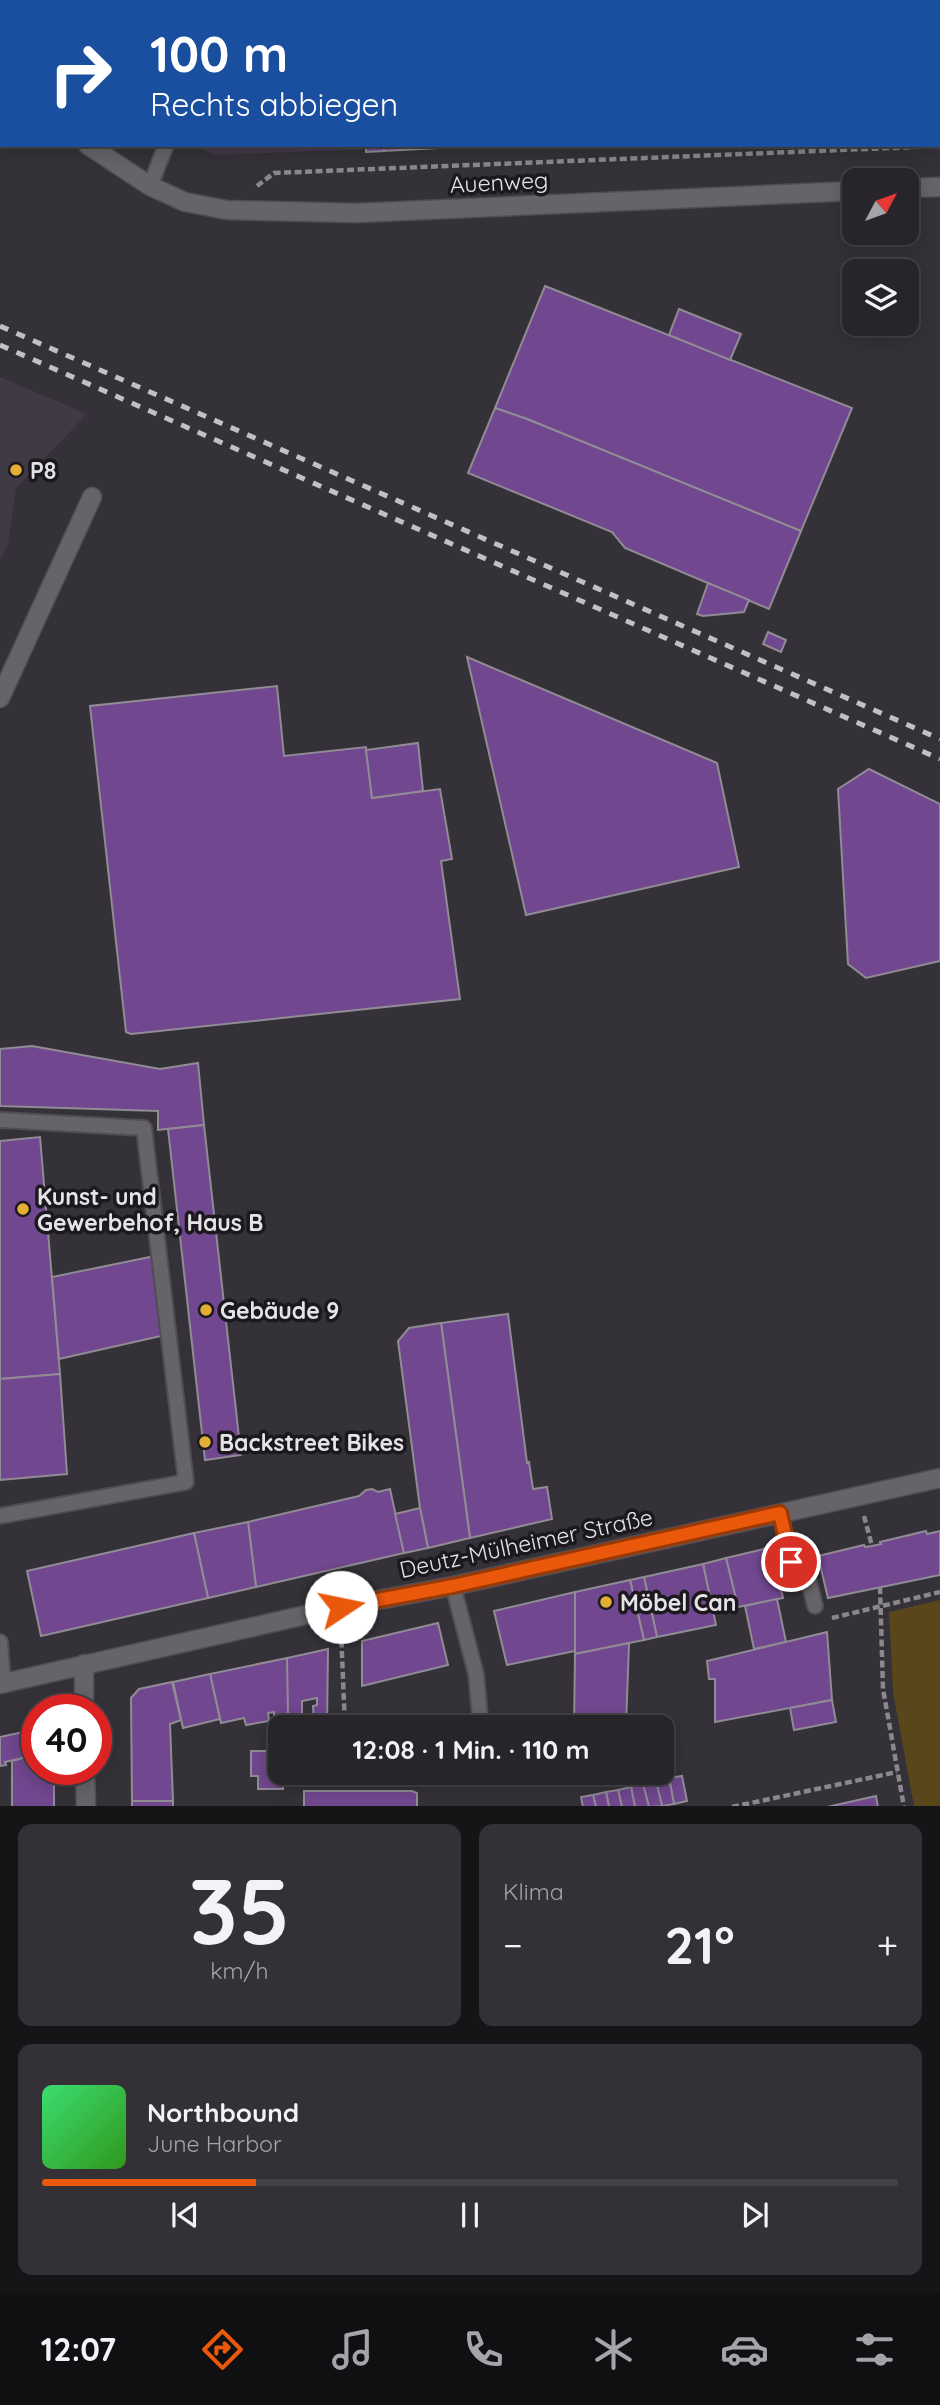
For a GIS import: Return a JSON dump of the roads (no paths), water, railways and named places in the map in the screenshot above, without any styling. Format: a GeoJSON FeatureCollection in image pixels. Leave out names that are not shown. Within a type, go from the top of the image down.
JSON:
{"type":"FeatureCollection","features":[{"type":"Feature","properties":{"kind":"street","name":"Auenweg"},"geometry":{"type":"LineString","coordinates":[[91,147],[150,186],[185,202],[227,210],[357,213],[842,192]]}},
{"type":"Feature","properties":{"kind":"street"},"geometry":{"type":"LineString","coordinates":[[919,188],[940,187]]}},
{"type":"Feature","properties":{"kind":"street"},"geometry":{"type":"LineString","coordinates":[[0,698],[92,497]]}},
{"type":"Feature","properties":{"kind":"street","name":"Deutz-Mülheimer Straße"},"geometry":{"type":"LineString","coordinates":[[2,1683],[940,1478]]}},
{"type":"Feature","properties":{"kind":"street"},"geometry":{"type":"LineString","coordinates":[[84,1664],[84,1694]]}},
{"type":"Feature","properties":{"kind":"street"},"geometry":{"type":"LineString","coordinates":[[85,1785],[86,1806]]}},
{"type":"Feature","properties":{"kind":"lane"},"geometry":{"type":"LineString","coordinates":[[150,186],[165,147]]}},
{"type":"Feature","properties":{"kind":"lane"},"geometry":{"type":"LineString","coordinates":[[0,1120],[144,1128],[186,1482],[0,1516]]}},
{"type":"Feature","properties":{"kind":"lane"},"geometry":{"type":"LineString","coordinates":[[780,1513],[791,1562],[806,1570],[815,1606]]}},
{"type":"Feature","properties":{"kind":"lane"},"geometry":{"type":"LineString","coordinates":[[453,1586],[476,1674],[480,1715]]}},
{"type":"Feature","properties":{"kind":"lane"},"geometry":{"type":"LineString","coordinates":[[0,1642],[2,1683]]}},
{"type":"Feature","properties":{"kind":"railway"},"geometry":{"type":"LineString","coordinates":[[0,326],[940,739]]}},
{"type":"Feature","properties":{"kind":"railway"},"geometry":{"type":"LineString","coordinates":[[0,345],[940,759]]}},
{"type":"Feature","properties":{"kind":"place","name":"P8"},"geometry":{"type":"Point","coordinates":[16,470]}},
{"type":"Feature","properties":{"kind":"place","name":"Kunst- und Gewerbehof, Haus B"},"geometry":{"type":"Point","coordinates":[23,1209]}},
{"type":"Feature","properties":{"kind":"place","name":"Gebäude 9"},"geometry":{"type":"Point","coordinates":[206,1310]}},
{"type":"Feature","properties":{"kind":"place","name":"Backstreet Bikes"},"geometry":{"type":"Point","coordinates":[205,1442]}},
{"type":"Feature","properties":{"kind":"place","name":"Möbel Can"},"geometry":{"type":"Point","coordinates":[606,1602]}}]}
